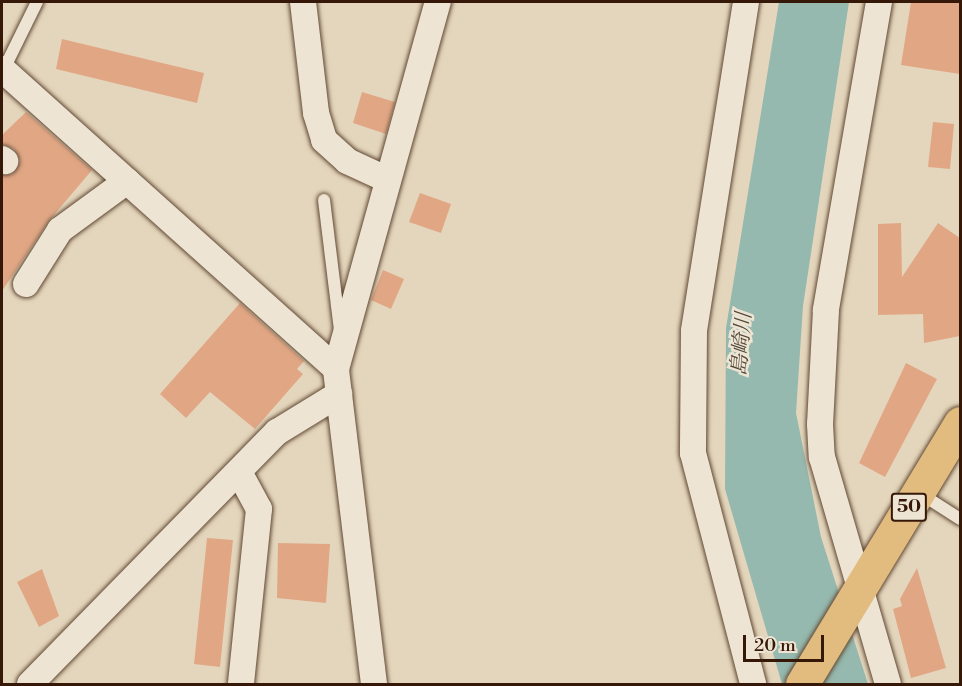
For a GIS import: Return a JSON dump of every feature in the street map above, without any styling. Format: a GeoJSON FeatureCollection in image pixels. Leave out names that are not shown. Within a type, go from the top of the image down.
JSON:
{"type":"FeatureCollection","features":[{"type":"Feature","properties":{"kind":"main road","name":"50"},"geometry":{"type":"LineString","coordinates":[[802,684],[960,423]]}},
{"type":"Feature","properties":{"kind":"street"},"geometry":{"type":"LineString","coordinates":[[303,2],[316,113],[324,140],[347,160],[386,178]]}},
{"type":"Feature","properties":{"kind":"street"},"geometry":{"type":"LineString","coordinates":[[374,684],[338,382],[341,341],[438,2]]}},
{"type":"Feature","properties":{"kind":"street"},"geometry":{"type":"LineString","coordinates":[[746,2],[694,331],[693,453],[753,684]]}},
{"type":"Feature","properties":{"kind":"street"},"geometry":{"type":"LineString","coordinates":[[879,2],[819,361],[822,457],[856,598],[888,684]]}},
{"type":"Feature","properties":{"kind":"street"},"geometry":{"type":"LineString","coordinates":[[2,72],[127,181],[338,382]]}},
{"type":"Feature","properties":{"kind":"street"},"geometry":{"type":"LineString","coordinates":[[26,284],[60,230],[127,181]]}},
{"type":"Feature","properties":{"kind":"street"},"geometry":{"type":"LineString","coordinates":[[30,684],[278,432],[338,382]]}},
{"type":"Feature","properties":{"kind":"street"},"geometry":{"type":"LineString","coordinates":[[239,472],[259,509],[241,684]]}},
{"type":"Feature","properties":{"kind":"lane"},"geometry":{"type":"LineString","coordinates":[[2,72],[37,2]]}},
{"type":"Feature","properties":{"kind":"lane"},"geometry":{"type":"LineString","coordinates":[[324,200],[341,341]]}},
{"type":"Feature","properties":{"kind":"lane"},"geometry":{"type":"LineString","coordinates":[[918,492],[960,519]]}},
{"type":"Feature","properties":{"kind":"water","name":"島崎川"},"geometry":{"type":"Polygon","coordinates":[[[779,2],[849,2],[803,306],[796,413],[821,537],[868,684],[782,684],[725,489],[726,328],[779,2]]]}},
{"type":"Feature","properties":{"kind":"building"},"geometry":{"type":"Polygon","coordinates":[[[911,2],[960,2],[960,74],[901,65],[911,2]]]}},
{"type":"Feature","properties":{"kind":"building"},"geometry":{"type":"Polygon","coordinates":[[[62,39],[204,73],[197,103],[56,69],[62,39]]]}},
{"type":"Feature","properties":{"kind":"building"},"geometry":{"type":"Polygon","coordinates":[[[362,92],[395,102],[386,134],[353,123],[362,92]]]}},
{"type":"Feature","properties":{"kind":"building"},"geometry":{"type":"Polygon","coordinates":[[[26,112],[92,170],[48,222],[2,291],[2,175],[12,174],[20,161],[14,149],[2,144],[2,135],[26,112]]]}},
{"type":"Feature","properties":{"kind":"building"},"geometry":{"type":"Polygon","coordinates":[[[933,122],[954,124],[950,169],[928,167],[933,122]]]}},
{"type":"Feature","properties":{"kind":"building"},"geometry":{"type":"Polygon","coordinates":[[[420,193],[451,204],[441,233],[409,222],[420,193]]]}},
{"type":"Feature","properties":{"kind":"building"},"geometry":{"type":"Polygon","coordinates":[[[901,223],[902,277],[938,223],[960,238],[960,336],[924,343],[923,314],[878,315],[878,224],[901,223]]]}},
{"type":"Feature","properties":{"kind":"building"},"geometry":{"type":"Polygon","coordinates":[[[383,270],[404,279],[391,309],[371,300],[383,270]]]}},
{"type":"Feature","properties":{"kind":"building"},"geometry":{"type":"Polygon","coordinates":[[[240,303],[304,361],[297,369],[303,374],[255,429],[210,392],[186,418],[160,394],[240,303]]]}},
{"type":"Feature","properties":{"kind":"building"},"geometry":{"type":"Polygon","coordinates":[[[906,363],[937,379],[885,477],[859,463],[906,363]]]}},
{"type":"Feature","properties":{"kind":"building"},"geometry":{"type":"Polygon","coordinates":[[[207,538],[233,540],[220,667],[194,664],[207,538]]]}},
{"type":"Feature","properties":{"kind":"building"},"geometry":{"type":"Polygon","coordinates":[[[278,543],[330,544],[326,603],[277,598],[278,543]]]}},
{"type":"Feature","properties":{"kind":"building"},"geometry":{"type":"Polygon","coordinates":[[[917,568],[946,668],[911,678],[893,609],[902,606],[900,599],[917,568]]]}},
{"type":"Feature","properties":{"kind":"building"},"geometry":{"type":"Polygon","coordinates":[[[42,569],[59,616],[39,627],[17,582],[42,569]]]}}]}
